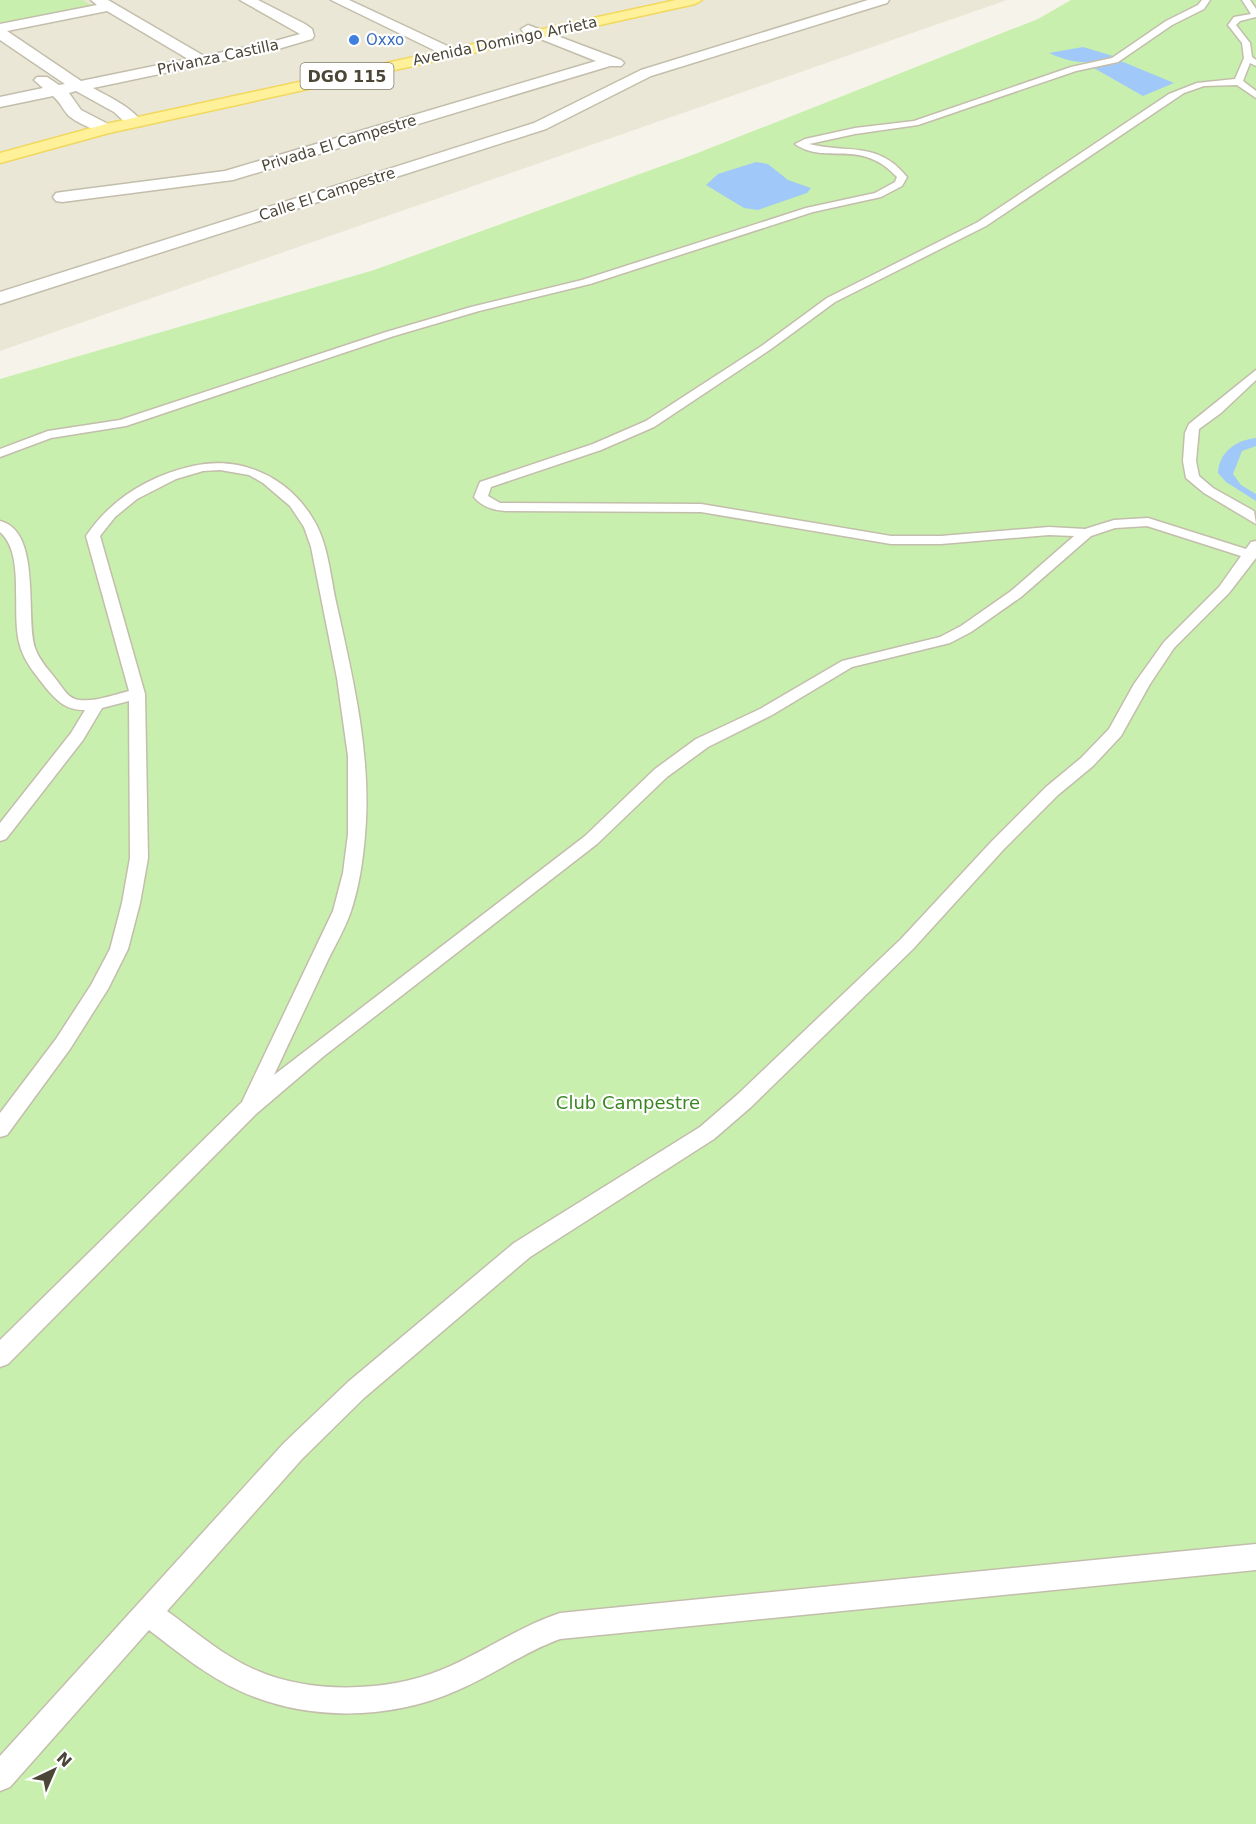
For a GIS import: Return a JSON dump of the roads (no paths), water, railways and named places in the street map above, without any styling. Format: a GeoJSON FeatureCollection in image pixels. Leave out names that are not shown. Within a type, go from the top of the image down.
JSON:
{"type":"FeatureCollection","features":[{"type":"Feature","properties":{"kind":"main road","name":"Avenida Domingo Arrieta"},"geometry":{"type":"LineString","coordinates":[[534,32],[663,0]]}},
{"type":"Feature","properties":{"kind":"main road","name":"Avenida Domingo Arrieta"},"geometry":{"type":"LineString","coordinates":[[0,150],[131,119],[454,49],[695,0]]}},
{"type":"Feature","properties":{"kind":"main road","name":"Avenida Domingo Arrieta"},"geometry":{"type":"LineString","coordinates":[[0,158],[100,126]]}},
{"type":"Feature","properties":{"kind":"street","name":"Privanza Castilla"},"geometry":{"type":"LineString","coordinates":[[0,102],[278,45],[307,36],[307,32],[300,27],[247,0]]}},
{"type":"Feature","properties":{"kind":"street"},"geometry":{"type":"LineString","coordinates":[[338,0],[454,49]]}},
{"type":"Feature","properties":{"kind":"street"},"geometry":{"type":"LineString","coordinates":[[363,0],[454,49]]}},
{"type":"Feature","properties":{"kind":"street","name":"Calle El Campestre"},"geometry":{"type":"LineString","coordinates":[[0,298],[540,126],[646,73],[882,0]]}},
{"type":"Feature","properties":{"kind":"street"},"geometry":{"type":"LineString","coordinates":[[0,31],[103,3],[202,61]]}},
{"type":"Feature","properties":{"kind":"street"},"geometry":{"type":"LineString","coordinates":[[0,31],[78,86],[120,109],[131,119]]}},
{"type":"Feature","properties":{"kind":"street"},"geometry":{"type":"LineString","coordinates":[[534,32],[646,73]]}},
{"type":"Feature","properties":{"kind":"street"},"geometry":{"type":"LineString","coordinates":[[0,51],[67,99],[75,113],[100,126]]}},
{"type":"Feature","properties":{"kind":"street","name":"Privada El Campestre"},"geometry":{"type":"LineString","coordinates":[[62,196],[227,176],[611,61]]}},
{"type":"Feature","properties":{"kind":"street"},"geometry":{"type":"LineString","coordinates":[[70,105],[100,98]]}},
{"type":"Feature","properties":{"kind":"lane"},"geometry":{"type":"LineString","coordinates":[[0,453],[48,435],[122,423],[390,334],[475,309],[586,282],[810,210],[878,195],[899,184],[902,177],[891,162],[856,150],[800,144],[855,131],[915,123],[1053,75],[1115,60],[1169,23],[1201,6],[1206,0]]}},
{"type":"Feature","properties":{"kind":"lane"},"geometry":{"type":"LineString","coordinates":[[1239,82],[1239,75],[1252,61],[1233,22],[1256,15],[1246,0]]}},
{"type":"Feature","properties":{"kind":"lane"},"geometry":{"type":"LineString","coordinates":[[0,1777],[293,1451],[356,1390],[522,1250],[684,1149],[727,1117],[906,944],[959,884],[1029,814],[1101,748],[1115,732],[1142,684],[1169,645],[1224,590],[1253,550],[1148,522],[1114,524],[1086,533],[1049,531],[941,540],[891,540],[701,508],[494,506],[481,497],[485,486],[492,481],[597,447],[650,424],[766,347],[831,300],[982,224],[1149,110],[1188,88],[1204,83],[1239,82],[1256,95]]}},
{"type":"Feature","properties":{"kind":"lane"},"geometry":{"type":"LineString","coordinates":[[1256,374],[1217,410],[1193,427],[1190,473],[1198,484],[1247,511],[1256,520]]}},
{"type":"Feature","properties":{"kind":"lane"},"geometry":{"type":"LineString","coordinates":[[0,1129],[63,1044],[99,989],[119,949],[131,903],[139,858],[137,693],[93,536],[99,526],[123,503],[141,491],[173,475],[191,470],[226,467],[246,469],[265,476],[282,489],[306,519],[314,538],[344,674],[359,776],[352,880],[342,911],[249,1108]]}},
{"type":"Feature","properties":{"kind":"lane"},"geometry":{"type":"LineString","coordinates":[[0,525],[15,538],[24,588],[24,637],[29,655],[66,701],[79,705],[97,703],[137,693]]}},
{"type":"Feature","properties":{"kind":"lane"},"geometry":{"type":"LineString","coordinates":[[0,1356],[249,1108],[316,1051],[591,840],[680,757],[702,743],[802,692],[847,664],[935,643],[956,634],[1016,594],[1086,533]]}},
{"type":"Feature","properties":{"kind":"lane"},"geometry":{"type":"LineString","coordinates":[[0,835],[77,736],[97,703]]}},
{"type":"Feature","properties":{"kind":"lane"},"geometry":{"type":"LineString","coordinates":[[148,1613],[215,1662],[250,1683],[292,1695],[385,1699],[418,1693],[449,1681],[517,1643],[560,1626],[1256,1557]]}},
{"type":"Feature","properties":{"kind":"water"},"geometry":{"type":"Polygon","coordinates":[[[1083,47],[1113,56],[1081,62],[1049,53],[1083,47]]]}},
{"type":"Feature","properties":{"kind":"water"},"geometry":{"type":"Polygon","coordinates":[[[1121,61],[1174,83],[1143,96],[1092,67],[1121,61]]]}},
{"type":"Feature","properties":{"kind":"water"},"geometry":{"type":"Polygon","coordinates":[[[756,162],[768,164],[788,180],[811,188],[807,193],[758,210],[744,208],[706,185],[718,174],[756,162]]]}},
{"type":"Feature","properties":{"kind":"water"},"geometry":{"type":"Polygon","coordinates":[[[1256,438],[1256,446],[1242,451],[1233,474],[1241,485],[1256,494],[1256,501],[1226,482],[1218,473],[1222,459],[1230,448],[1242,441],[1256,438]]]}},
{"type":"Feature","properties":{"kind":"place","name":"Oxxo"},"geometry":{"type":"Point","coordinates":[354,40]}},
{"type":"Feature","properties":{"kind":"park label","name":"Club Campestre"},"geometry":{"type":"Point","coordinates":[628,1102]}}]}
